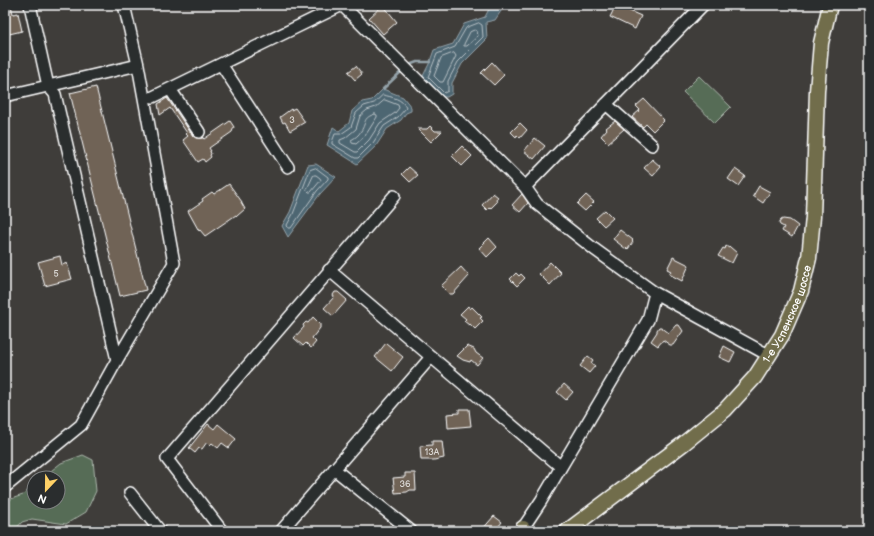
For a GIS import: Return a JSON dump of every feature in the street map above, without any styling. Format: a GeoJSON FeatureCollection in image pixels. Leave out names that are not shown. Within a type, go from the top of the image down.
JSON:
{"type":"FeatureCollection","features":[{"type":"Feature","properties":{"kind":"main road","name":"1-е Успенское шоссе"},"geometry":{"type":"LineString","coordinates":[[567,531],[683,444],[725,410],[755,377],[770,356],[782,334],[801,291],[809,258],[813,217],[817,91],[821,43],[830,5]]}},
{"type":"Feature","properties":{"kind":"street"},"geometry":{"type":"LineString","coordinates":[[30,5],[48,86],[55,94],[117,360]]}},
{"type":"Feature","properties":{"kind":"street"},"geometry":{"type":"LineString","coordinates":[[5,487],[81,425],[174,263],[138,65],[124,5]]}},
{"type":"Feature","properties":{"kind":"street"},"geometry":{"type":"LineString","coordinates":[[153,98],[342,5],[525,187],[537,204],[594,249],[655,293],[770,356]]}},
{"type":"Feature","properties":{"kind":"street"},"geometry":{"type":"LineString","coordinates":[[525,187],[703,5]]}},
{"type":"Feature","properties":{"kind":"street"},"geometry":{"type":"LineString","coordinates":[[221,64],[288,168]]}},
{"type":"Feature","properties":{"kind":"street"},"geometry":{"type":"LineString","coordinates":[[5,96],[138,65]]}},
{"type":"Feature","properties":{"kind":"street"},"geometry":{"type":"LineString","coordinates":[[170,89],[199,132]]}},
{"type":"Feature","properties":{"kind":"street"},"geometry":{"type":"LineString","coordinates":[[606,104],[652,145]]}},
{"type":"Feature","properties":{"kind":"street"},"geometry":{"type":"LineString","coordinates":[[222,531],[167,460],[394,196]]}},
{"type":"Feature","properties":{"kind":"street"},"geometry":{"type":"LineString","coordinates":[[329,270],[561,467]]}},
{"type":"Feature","properties":{"kind":"street"},"geometry":{"type":"LineString","coordinates":[[522,530],[648,320],[655,293]]}},
{"type":"Feature","properties":{"kind":"street"},"geometry":{"type":"LineString","coordinates":[[281,531],[432,357]]}},
{"type":"Feature","properties":{"kind":"street"},"geometry":{"type":"LineString","coordinates":[[334,470],[411,531]]}},
{"type":"Feature","properties":{"kind":"street"},"geometry":{"type":"LineString","coordinates":[[130,493],[160,531]]}},
{"type":"Feature","properties":{"kind":"green space"},"geometry":{"type":"Polygon","coordinates":[[[699,76],[731,107],[715,123],[683,92],[699,76]]]}},
{"type":"Feature","properties":{"kind":"green space"},"geometry":{"type":"Polygon","coordinates":[[[83,455],[93,460],[96,491],[86,512],[66,524],[32,519],[22,522],[14,531],[5,531],[5,501],[23,495],[26,492],[26,510],[66,510],[66,470],[52,470],[61,463],[83,455]]]}},
{"type":"Feature","properties":{"kind":"water"},"geometry":{"type":"Polygon","coordinates":[[[491,5],[505,5],[495,20],[486,22],[487,39],[462,64],[452,83],[452,94],[447,97],[443,97],[422,78],[434,50],[453,44],[464,24],[485,17],[491,5]]]}},
{"type":"Feature","properties":{"kind":"water"},"geometry":{"type":"Polygon","coordinates":[[[383,89],[403,97],[411,107],[411,111],[406,113],[401,120],[387,129],[376,146],[357,164],[327,145],[333,127],[339,131],[349,123],[352,111],[362,102],[372,100],[383,89]]]}},
{"type":"Feature","properties":{"kind":"water"},"geometry":{"type":"Polygon","coordinates":[[[316,164],[336,177],[320,194],[288,237],[282,226],[290,212],[308,165],[316,164]]]}},
{"type":"Feature","properties":{"kind":"building"},"geometry":{"type":"Polygon","coordinates":[[[5,5],[11,5],[13,14],[18,13],[22,31],[5,35],[5,5]]]}},
{"type":"Feature","properties":{"kind":"building"},"geometry":{"type":"Polygon","coordinates":[[[383,5],[397,22],[383,34],[369,18],[383,5]]]}},
{"type":"Feature","properties":{"kind":"building"},"geometry":{"type":"Polygon","coordinates":[[[616,5],[641,16],[635,29],[610,17],[616,5]]]}},
{"type":"Feature","properties":{"kind":"building"},"geometry":{"type":"Polygon","coordinates":[[[492,62],[504,75],[494,85],[481,73],[492,62]]]}},
{"type":"Feature","properties":{"kind":"building"},"geometry":{"type":"Polygon","coordinates":[[[356,66],[362,74],[355,80],[348,72],[356,66]]]}},
{"type":"Feature","properties":{"kind":"building"},"geometry":{"type":"Polygon","coordinates":[[[96,87],[146,290],[120,296],[70,93],[96,87]]]}},
{"type":"Feature","properties":{"kind":"building"},"geometry":{"type":"Polygon","coordinates":[[[167,98],[193,136],[196,138],[204,139],[230,121],[234,127],[232,132],[209,148],[211,151],[211,157],[205,162],[203,159],[198,162],[183,140],[188,136],[186,134],[187,133],[170,108],[160,115],[158,104],[167,98]]]}},
{"type":"Feature","properties":{"kind":"building"},"geometry":{"type":"Polygon","coordinates":[[[644,99],[664,120],[653,131],[646,124],[643,127],[632,117],[640,110],[636,106],[644,99]]]}},
{"type":"Feature","properties":{"kind":"building"},"geometry":{"type":"Polygon","coordinates":[[[295,108],[305,122],[290,131],[280,117],[291,109],[295,108]]]}},
{"type":"Feature","properties":{"kind":"building"},"geometry":{"type":"Polygon","coordinates":[[[615,121],[624,129],[608,143],[601,136],[607,129],[606,128],[615,121]]]}},
{"type":"Feature","properties":{"kind":"building"},"geometry":{"type":"Polygon","coordinates":[[[520,123],[527,130],[520,138],[517,135],[516,137],[511,132],[520,123]]]}},
{"type":"Feature","properties":{"kind":"building"},"geometry":{"type":"Polygon","coordinates":[[[430,126],[435,131],[442,131],[431,142],[418,129],[427,129],[430,126]]]}},
{"type":"Feature","properties":{"kind":"building"},"geometry":{"type":"Polygon","coordinates":[[[535,138],[545,146],[534,159],[524,151],[535,138]]]}},
{"type":"Feature","properties":{"kind":"building"},"geometry":{"type":"Polygon","coordinates":[[[462,146],[472,156],[462,166],[452,156],[462,146]]]}},
{"type":"Feature","properties":{"kind":"building"},"geometry":{"type":"Polygon","coordinates":[[[652,159],[661,167],[653,176],[644,168],[652,159]]]}},
{"type":"Feature","properties":{"kind":"building"},"geometry":{"type":"Polygon","coordinates":[[[409,167],[418,175],[410,182],[402,174],[409,167]]]}},
{"type":"Feature","properties":{"kind":"building"},"geometry":{"type":"Polygon","coordinates":[[[735,169],[745,176],[738,186],[728,179],[735,169]]]}},
{"type":"Feature","properties":{"kind":"building"},"geometry":{"type":"Polygon","coordinates":[[[229,184],[242,202],[245,209],[237,216],[236,215],[205,236],[200,230],[199,231],[188,211],[203,201],[202,199],[212,192],[214,194],[229,184]]]}},
{"type":"Feature","properties":{"kind":"building"},"geometry":{"type":"Polygon","coordinates":[[[759,186],[770,192],[763,203],[753,196],[759,186]]]}},
{"type":"Feature","properties":{"kind":"building"},"geometry":{"type":"Polygon","coordinates":[[[493,193],[498,197],[496,200],[497,202],[487,210],[482,205],[493,193]]]}},
{"type":"Feature","properties":{"kind":"building"},"geometry":{"type":"Polygon","coordinates":[[[522,194],[528,203],[520,212],[512,205],[522,194]]]}},
{"type":"Feature","properties":{"kind":"building"},"geometry":{"type":"Polygon","coordinates":[[[586,195],[594,202],[585,211],[577,204],[586,195]]]}},
{"type":"Feature","properties":{"kind":"building"},"geometry":{"type":"Polygon","coordinates":[[[605,210],[613,218],[604,226],[596,218],[605,210]]]}},
{"type":"Feature","properties":{"kind":"building"},"geometry":{"type":"Polygon","coordinates":[[[783,219],[790,220],[798,226],[792,237],[782,231],[784,227],[779,223],[783,219]]]}},
{"type":"Feature","properties":{"kind":"building"},"geometry":{"type":"Polygon","coordinates":[[[620,230],[633,240],[628,249],[613,239],[620,230]]]}},
{"type":"Feature","properties":{"kind":"building"},"geometry":{"type":"Polygon","coordinates":[[[489,238],[497,247],[487,257],[479,248],[489,238]]]}},
{"type":"Feature","properties":{"kind":"building"},"geometry":{"type":"Polygon","coordinates":[[[726,246],[729,248],[730,247],[737,253],[732,263],[718,256],[726,246]]]}},
{"type":"Feature","properties":{"kind":"building"},"geometry":{"type":"Polygon","coordinates":[[[60,256],[62,265],[67,263],[72,279],[45,286],[38,262],[60,256]]]}},
{"type":"Feature","properties":{"kind":"building"},"geometry":{"type":"Polygon","coordinates":[[[673,257],[689,265],[682,281],[669,274],[671,271],[667,269],[673,257]]]}},
{"type":"Feature","properties":{"kind":"building"},"geometry":{"type":"Polygon","coordinates":[[[550,262],[561,273],[550,285],[539,274],[550,262]]]}},
{"type":"Feature","properties":{"kind":"building"},"geometry":{"type":"Polygon","coordinates":[[[461,267],[469,276],[453,294],[449,294],[441,286],[461,267]]]}},
{"type":"Feature","properties":{"kind":"building"},"geometry":{"type":"Polygon","coordinates":[[[516,273],[519,276],[521,274],[525,278],[517,286],[510,279],[516,273]]]}},
{"type":"Feature","properties":{"kind":"building"},"geometry":{"type":"Polygon","coordinates":[[[335,292],[338,292],[347,300],[333,316],[324,308],[334,297],[333,295],[335,292]]]}},
{"type":"Feature","properties":{"kind":"building"},"geometry":{"type":"Polygon","coordinates":[[[468,306],[470,309],[472,307],[482,317],[480,318],[483,321],[475,329],[464,321],[466,319],[460,314],[468,306]]]}},
{"type":"Feature","properties":{"kind":"building"},"geometry":{"type":"Polygon","coordinates":[[[313,317],[320,324],[320,328],[312,338],[316,342],[311,348],[306,343],[303,346],[294,338],[304,327],[303,325],[306,322],[308,323],[313,317]]]}},
{"type":"Feature","properties":{"kind":"building"},"geometry":{"type":"Polygon","coordinates":[[[676,325],[679,325],[683,331],[673,345],[670,345],[663,340],[658,346],[651,341],[659,327],[669,333],[676,325]]]}},
{"type":"Feature","properties":{"kind":"building"},"geometry":{"type":"Polygon","coordinates":[[[386,343],[403,357],[392,371],[375,357],[386,343]]]}},
{"type":"Feature","properties":{"kind":"building"},"geometry":{"type":"Polygon","coordinates":[[[467,346],[474,349],[476,353],[483,358],[477,365],[471,360],[470,362],[463,360],[457,356],[467,346]]]}},
{"type":"Feature","properties":{"kind":"building"},"geometry":{"type":"Polygon","coordinates":[[[724,346],[735,352],[730,362],[719,357],[724,346]]]}},
{"type":"Feature","properties":{"kind":"building"},"geometry":{"type":"Polygon","coordinates":[[[588,356],[593,360],[591,363],[595,366],[589,373],[580,366],[588,356]]]}},
{"type":"Feature","properties":{"kind":"building"},"geometry":{"type":"Polygon","coordinates":[[[564,384],[573,392],[566,400],[557,392],[564,384]]]}},
{"type":"Feature","properties":{"kind":"building"},"geometry":{"type":"Polygon","coordinates":[[[459,409],[469,409],[471,426],[448,428],[447,414],[459,413],[459,409]]]}},
{"type":"Feature","properties":{"kind":"building"},"geometry":{"type":"Polygon","coordinates":[[[208,424],[214,429],[218,424],[236,439],[229,448],[222,443],[218,448],[212,443],[210,445],[207,442],[202,449],[199,448],[195,453],[189,448],[208,424]]]}},
{"type":"Feature","properties":{"kind":"building"},"geometry":{"type":"Polygon","coordinates":[[[432,441],[442,441],[444,458],[421,460],[420,446],[432,445],[432,441]]]}},
{"type":"Feature","properties":{"kind":"building"},"geometry":{"type":"Polygon","coordinates":[[[405,473],[415,473],[416,490],[395,493],[393,478],[405,477],[405,473]]]}},
{"type":"Feature","properties":{"kind":"building"},"geometry":{"type":"Polygon","coordinates":[[[494,516],[502,522],[495,531],[481,531],[494,516]]]}},
{"type":"Feature","properties":{"kind":"waterway"},"geometry":{"type":"LineString","coordinates":[[409,65],[417,62],[430,62]]}},
{"type":"Feature","properties":{"kind":"waterway"},"geometry":{"type":"LineString","coordinates":[[383,89],[403,70]]}}]}
